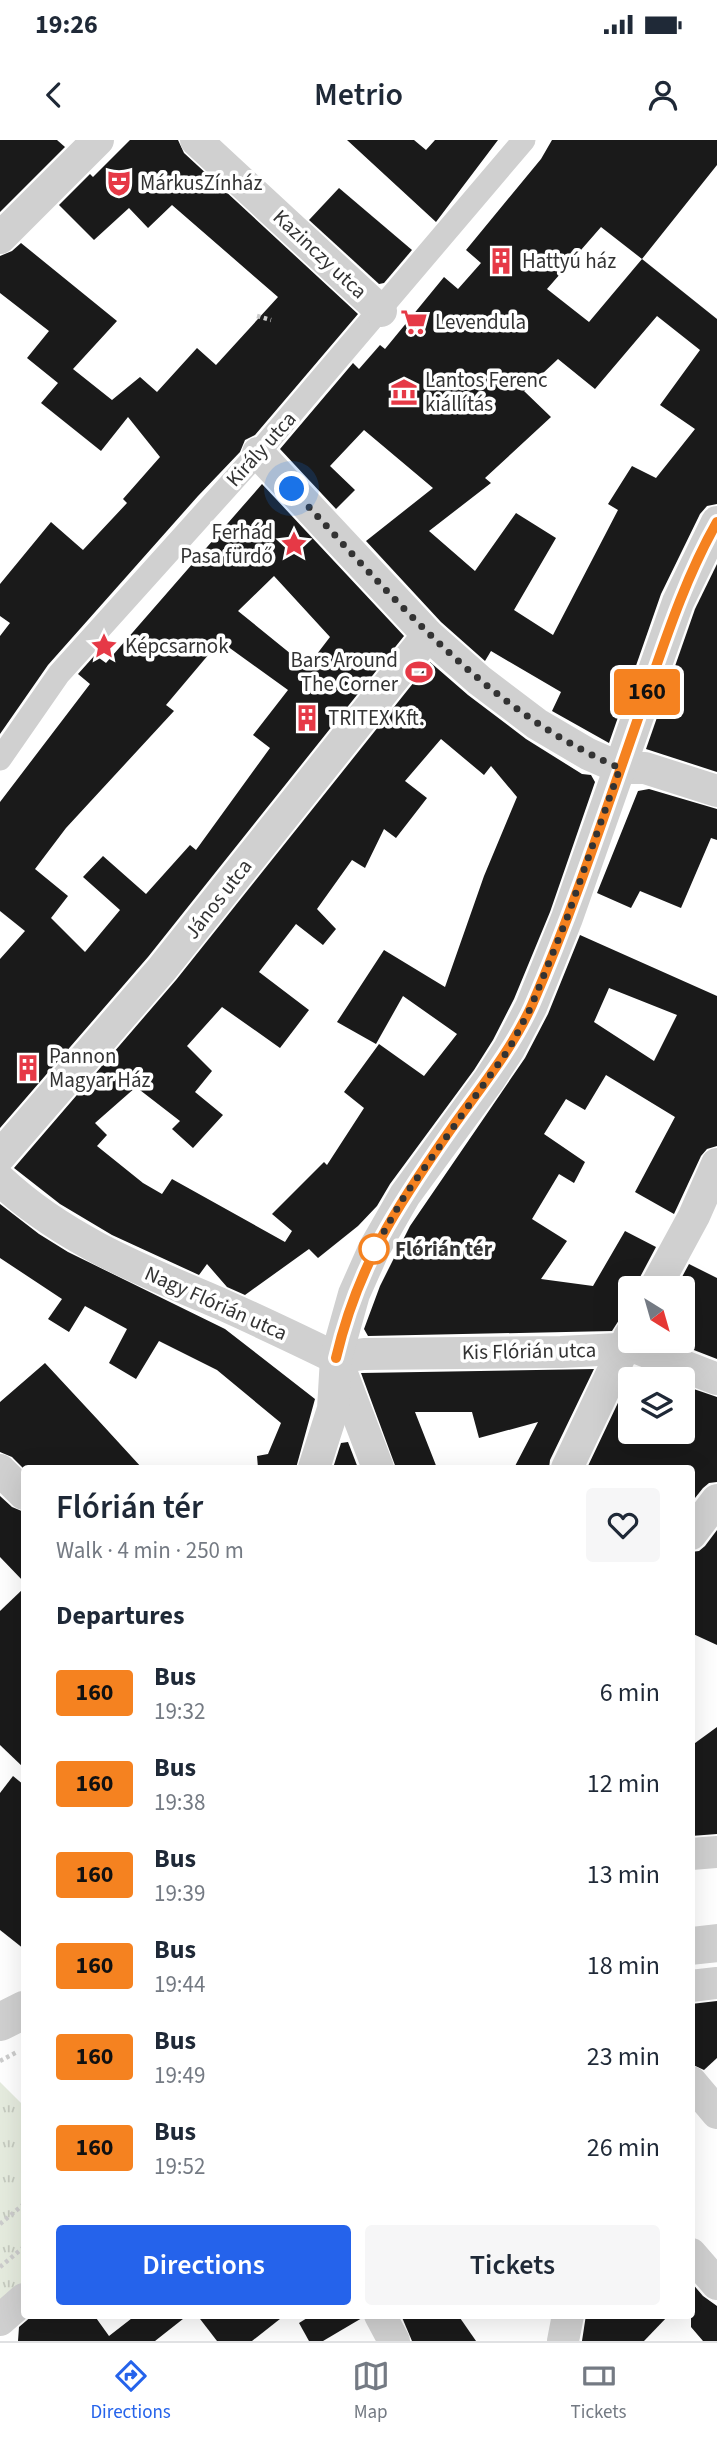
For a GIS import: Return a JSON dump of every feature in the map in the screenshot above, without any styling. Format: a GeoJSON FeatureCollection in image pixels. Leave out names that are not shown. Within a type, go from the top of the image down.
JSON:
{"type":"FeatureCollection","features":[{"type":"Feature","properties":{"kind":"street","name":"Kazinczy utca"},"geometry":{"type":"LineString","coordinates":[[196,140],[381,311]]}},
{"type":"Feature","properties":{"kind":"street","name":"Király utca"},"geometry":{"type":"LineString","coordinates":[[0,759],[59,674],[258,453],[524,140]]}},
{"type":"Feature","properties":{"kind":"street"},"geometry":{"type":"LineString","coordinates":[[0,238],[85,144]]}},
{"type":"Feature","properties":{"kind":"street"},"geometry":{"type":"LineString","coordinates":[[258,453],[428,635],[479,680],[537,723],[588,754],[620,768],[645,768],[717,791]]}},
{"type":"Feature","properties":{"kind":"street"},"geometry":{"type":"LineString","coordinates":[[315,1465],[333,1409],[336,1358],[354,1294],[374,1249],[405,1195],[509,1049],[531,1007],[567,918],[678,602],[717,522]]}},
{"type":"Feature","properties":{"kind":"street","name":"János utca"},"geometry":{"type":"LineString","coordinates":[[0,1156],[162,969],[428,635]]}},
{"type":"Feature","properties":{"kind":"street"},"geometry":{"type":"LineString","coordinates":[[662,1276],[694,1216],[717,1164]]}},
{"type":"Feature","properties":{"kind":"street","name":"Nagy Flórián utca"},"geometry":{"type":"LineString","coordinates":[[0,1180],[23,1201],[89,1244],[151,1276],[270,1325],[336,1358]]}},
{"type":"Feature","properties":{"kind":"street","name":"Kis Flórián utca"},"geometry":{"type":"LineString","coordinates":[[336,1358],[364,1354],[561,1352],[618,1343]]}},
{"type":"Feature","properties":{"kind":"street"},"geometry":{"type":"LineString","coordinates":[[568,1465],[621,1353]]}},
{"type":"Feature","properties":{"kind":"street","name":"Kis Flórián utca"},"geometry":{"type":"LineString","coordinates":[[650,1353],[717,1379]]}},
{"type":"Feature","properties":{"kind":"street"},"geometry":{"type":"LineString","coordinates":[[336,1358],[377,1465]]}},
{"type":"Feature","properties":{"kind":"street"},"geometry":{"type":"LineString","coordinates":[[0,1470],[21,1491]]}},
{"type":"Feature","properties":{"kind":"street"},"geometry":{"type":"LineString","coordinates":[[695,1529],[717,1500]]}},
{"type":"Feature","properties":{"kind":"street"},"geometry":{"type":"LineString","coordinates":[[695,1854],[717,1852]]}},
{"type":"Feature","properties":{"kind":"street"},"geometry":{"type":"LineString","coordinates":[[695,1946],[717,1943]]}},
{"type":"Feature","properties":{"kind":"street"},"geometry":{"type":"LineString","coordinates":[[695,1986],[717,1983]]}},
{"type":"Feature","properties":{"kind":"street"},"geometry":{"type":"LineString","coordinates":[[695,2087],[717,2113]]}},
{"type":"Feature","properties":{"kind":"street"},"geometry":{"type":"LineString","coordinates":[[695,2259],[717,2284]]}},
{"type":"Feature","properties":{"kind":"street"},"geometry":{"type":"LineString","coordinates":[[0,2320],[21,2302]]}},
{"type":"Feature","properties":{"kind":"street"},"geometry":{"type":"LineString","coordinates":[[382,2319],[394,2341]]}},
{"type":"Feature","properties":{"kind":"street"},"geometry":{"type":"LineString","coordinates":[[563,2341],[567,2319]]}},
{"type":"Feature","properties":{"kind":"path"},"geometry":{"type":"LineString","coordinates":[[257,316],[271,320]]}},
{"type":"Feature","properties":{"kind":"path"},"geometry":{"type":"LineString","coordinates":[[0,2224],[21,2206]]}},
{"type":"Feature","properties":{"kind":"path"},"geometry":{"type":"LineString","coordinates":[[0,2267],[21,2250]]}},
{"type":"Feature","properties":{"kind":"green space"},"geometry":{"type":"Polygon","coordinates":[[[0,2082],[21,2103],[21,2286],[0,2304],[0,2082]]]}},
{"type":"Feature","properties":{"kind":"building"},"geometry":{"type":"Polygon","coordinates":[[[0,140],[57,140],[65,147],[0,212],[0,140]]]}},
{"type":"Feature","properties":{"kind":"building"},"geometry":{"type":"Polygon","coordinates":[[[130,140],[178,140],[184,153],[358,314],[255,435],[245,440],[240,452],[48,665],[0,734],[0,636],[10,623],[0,616],[0,584],[51,522],[83,550],[127,503],[123,499],[160,457],[128,417],[101,451],[41,403],[58,383],[27,358],[49,331],[0,293],[0,256],[21,243],[117,321],[73,369],[112,400],[140,377],[157,392],[197,348],[216,365],[278,297],[172,205],[148,228],[129,208],[94,240],[59,205],[90,174],[93,177],[130,140]]]}},
{"type":"Feature","properties":{"kind":"building"},"geometry":{"type":"Polygon","coordinates":[[[347,140],[414,140],[426,150],[435,140],[498,140],[436,222],[347,140]]]}},
{"type":"Feature","properties":{"kind":"building"},"geometry":{"type":"Polygon","coordinates":[[[552,140],[717,140],[717,165],[642,259],[717,319],[717,504],[707,506],[700,514],[661,594],[609,743],[552,711],[561,692],[491,651],[485,661],[441,622],[366,541],[433,488],[364,430],[330,466],[355,490],[336,509],[280,449],[353,363],[359,369],[380,345],[385,349],[444,277],[458,289],[481,263],[466,250],[541,159],[552,140]],[[601,227],[547,289],[589,322],[642,259],[601,227]],[[657,316],[595,389],[558,359],[524,391],[551,417],[485,478],[491,483],[429,531],[475,571],[516,513],[556,538],[514,610],[553,635],[618,510],[608,504],[632,466],[656,478],[695,429],[660,405],[700,350],[657,316]]]}},
{"type":"Feature","properties":{"kind":"building"},"geometry":{"type":"Polygon","coordinates":[[[339,188],[412,250],[384,283],[379,284],[309,220],[339,188]]]}},
{"type":"Feature","properties":{"kind":"building"},"geometry":{"type":"Polygon","coordinates":[[[262,484],[404,636],[148,957],[0,1128],[0,959],[25,931],[0,911],[0,802],[90,684],[78,674],[95,655],[106,663],[262,484]],[[274,576],[238,611],[307,667],[330,637],[274,576]],[[220,641],[166,705],[174,711],[66,828],[35,869],[68,896],[51,918],[85,952],[120,910],[83,877],[103,856],[146,894],[190,845],[196,850],[270,748],[253,735],[288,690],[220,641]]]}},
{"type":"Feature","properties":{"kind":"building"},"geometry":{"type":"Polygon","coordinates":[[[717,564],[717,772],[646,749],[695,609],[717,564]]]}},
{"type":"Feature","properties":{"kind":"building"},"geometry":{"type":"Polygon","coordinates":[[[430,662],[526,739],[582,774],[591,775],[595,782],[550,912],[514,999],[474,1070],[390,1184],[377,1206],[358,1226],[318,1258],[309,1249],[245,1295],[227,1287],[207,1264],[199,1275],[112,1235],[60,1204],[14,1168],[176,980],[430,662]],[[441,739],[405,781],[427,798],[396,838],[384,829],[365,868],[352,860],[317,909],[336,929],[323,945],[296,924],[259,972],[309,1010],[280,1048],[222,1007],[187,1046],[212,1071],[195,1092],[223,1115],[193,1148],[172,1129],[180,1121],[136,1087],[95,1123],[107,1135],[97,1146],[143,1183],[162,1194],[172,1179],[285,1242],[292,1231],[272,1214],[324,1162],[327,1165],[364,1108],[344,1092],[379,1044],[424,1076],[457,1034],[403,996],[376,1044],[337,1022],[384,950],[445,987],[484,876],[517,797],[491,766],[484,775],[441,739]]]}},
{"type":"Feature","properties":{"kind":"building"},"geometry":{"type":"Polygon","coordinates":[[[649,789],[717,809],[717,840],[711,838],[681,908],[640,891],[631,908],[597,893],[638,791],[649,789]]]}},
{"type":"Feature","properties":{"kind":"building"},"geometry":{"type":"Polygon","coordinates":[[[580,935],[717,996],[717,1146],[707,1149],[701,1156],[674,1214],[635,1192],[675,1117],[606,1075],[585,1110],[566,1099],[544,1134],[585,1162],[574,1183],[559,1174],[532,1219],[567,1241],[541,1279],[593,1286],[625,1231],[656,1247],[641,1276],[618,1276],[618,1322],[612,1331],[368,1336],[364,1329],[380,1286],[410,1226],[525,1058],[548,1014],[580,935]],[[609,988],[594,1022],[654,1061],[677,1015],[609,988]]]}},
{"type":"Feature","properties":{"kind":"building"},"geometry":{"type":"Polygon","coordinates":[[[0,1204],[68,1252],[225,1329],[315,1399],[297,1465],[258,1465],[257,1456],[268,1454],[281,1423],[217,1370],[159,1341],[136,1379],[109,1363],[127,1329],[85,1306],[69,1332],[48,1319],[62,1299],[0,1258],[0,1204]]]}},
{"type":"Feature","properties":{"kind":"building"},"geometry":{"type":"Polygon","coordinates":[[[689,1264],[717,1278],[717,1359],[695,1350],[695,1276],[682,1276],[689,1264]]]}},
{"type":"Feature","properties":{"kind":"building"},"geometry":{"type":"Polygon","coordinates":[[[45,1363],[139,1465],[21,1466],[12,1457],[0,1452],[0,1402],[45,1363]]]}},
{"type":"Feature","properties":{"kind":"building"},"geometry":{"type":"Polygon","coordinates":[[[594,1369],[549,1465],[516,1465],[538,1422],[479,1438],[472,1412],[415,1412],[436,1465],[395,1465],[361,1373],[594,1369]]]}},
{"type":"Feature","properties":{"kind":"building"},"geometry":{"type":"Polygon","coordinates":[[[695,1389],[717,1397],[717,1482],[709,1483],[695,1498],[695,1465],[588,1465],[618,1403],[618,1444],[695,1444],[695,1389]]]}},
{"type":"Feature","properties":{"kind":"building"},"geometry":{"type":"Polygon","coordinates":[[[348,1442],[357,1465],[334,1465],[341,1443],[348,1442]]]}},
{"type":"Feature","properties":{"kind":"building"},"geometry":{"type":"Polygon","coordinates":[[[0,1496],[12,1507],[21,1511],[21,1579],[0,1557],[0,1496]]]}},
{"type":"Feature","properties":{"kind":"building"},"geometry":{"type":"Polygon","coordinates":[[[717,1530],[717,1645],[695,1635],[695,1552],[705,1546],[717,1530]]]}},
{"type":"Feature","properties":{"kind":"building"},"geometry":{"type":"Polygon","coordinates":[[[21,1591],[21,1765],[0,1745],[0,1611],[21,1591]]]}},
{"type":"Feature","properties":{"kind":"building"},"geometry":{"type":"Polygon","coordinates":[[[717,1727],[717,1834],[695,1836],[695,1743],[717,1727]]]}},
{"type":"Feature","properties":{"kind":"building"},"geometry":{"type":"Polygon","coordinates":[[[13,1776],[21,1783],[21,1947],[0,1930],[0,1793],[13,1776]]]}},
{"type":"Feature","properties":{"kind":"building"},"geometry":{"type":"Polygon","coordinates":[[[717,2001],[717,2058],[704,2070],[695,2066],[695,2004],[717,2001]]]}},
{"type":"Feature","properties":{"kind":"building"},"geometry":{"type":"Polygon","coordinates":[[[695,2287],[717,2306],[717,2341],[703,2341],[691,2327],[691,2319],[695,2319],[695,2287]]]}},
{"type":"Feature","properties":{"kind":"building"},"geometry":{"type":"Polygon","coordinates":[[[28,2319],[97,2319],[109,2336],[131,2319],[183,2319],[155,2341],[18,2341],[19,2327],[28,2319]]]}},
{"type":"Feature","properties":{"kind":"building"},"geometry":{"type":"Polygon","coordinates":[[[200,2319],[280,2319],[252,2341],[217,2341],[200,2319]]]}},
{"type":"Feature","properties":{"kind":"building"},"geometry":{"type":"Polygon","coordinates":[[[306,2319],[360,2319],[323,2341],[309,2341],[299,2323],[306,2319]]]}},
{"type":"Feature","properties":{"kind":"building"},"geometry":{"type":"Polygon","coordinates":[[[403,2319],[461,2319],[476,2341],[412,2341],[403,2319]]]}},
{"type":"Feature","properties":{"kind":"building"},"geometry":{"type":"Polygon","coordinates":[[[585,2319],[665,2319],[644,2341],[582,2341],[585,2319]]]}},
{"type":"Feature","properties":{"kind":"bus line","name":"160"},"geometry":{"type":"LineString","coordinates":[[336,1358],[354,1294],[374,1249],[405,1195],[489,1080],[531,1007],[567,918],[678,602],[717,522]]}},
{"type":"Feature","properties":{"kind":"place","name":"MárkusZínház"},"geometry":{"type":"Point","coordinates":[119,183]}},
{"type":"Feature","properties":{"kind":"place","name":"Hattyú ház"},"geometry":{"type":"Point","coordinates":[501,261]}},
{"type":"Feature","properties":{"kind":"place","name":"Levendula"},"geometry":{"type":"Point","coordinates":[414,322]}},
{"type":"Feature","properties":{"kind":"place","name":"Lantos Ferenc kiállítás"},"geometry":{"type":"Point","coordinates":[404,392]}},
{"type":"Feature","properties":{"kind":"place","name":"Ferhád Pasa fürdő"},"geometry":{"type":"Point","coordinates":[294,544]}},
{"type":"Feature","properties":{"kind":"place","name":"Képcsarnok"},"geometry":{"type":"Point","coordinates":[104,646]}},
{"type":"Feature","properties":{"kind":"place","name":"Bars Around The Corner"},"geometry":{"type":"Point","coordinates":[419,672]}},
{"type":"Feature","properties":{"kind":"place","name":"TRITEX Kft."},"geometry":{"type":"Point","coordinates":[307,718]}},
{"type":"Feature","properties":{"kind":"place","name":"Pannon Magyar Ház"},"geometry":{"type":"Point","coordinates":[28,1068]}},
{"type":"Feature","properties":{"kind":"place","name":"Flórián tér"},"geometry":{"type":"Point","coordinates":[374,1249]}},
{"type":"Feature","properties":{"kind":"route"},"geometry":{"type":"LineString","coordinates":[[292,489],[428,635],[479,680],[537,723],[588,754],[620,768],[567,918],[531,1007],[489,1080],[405,1195],[374,1249]]}}]}
